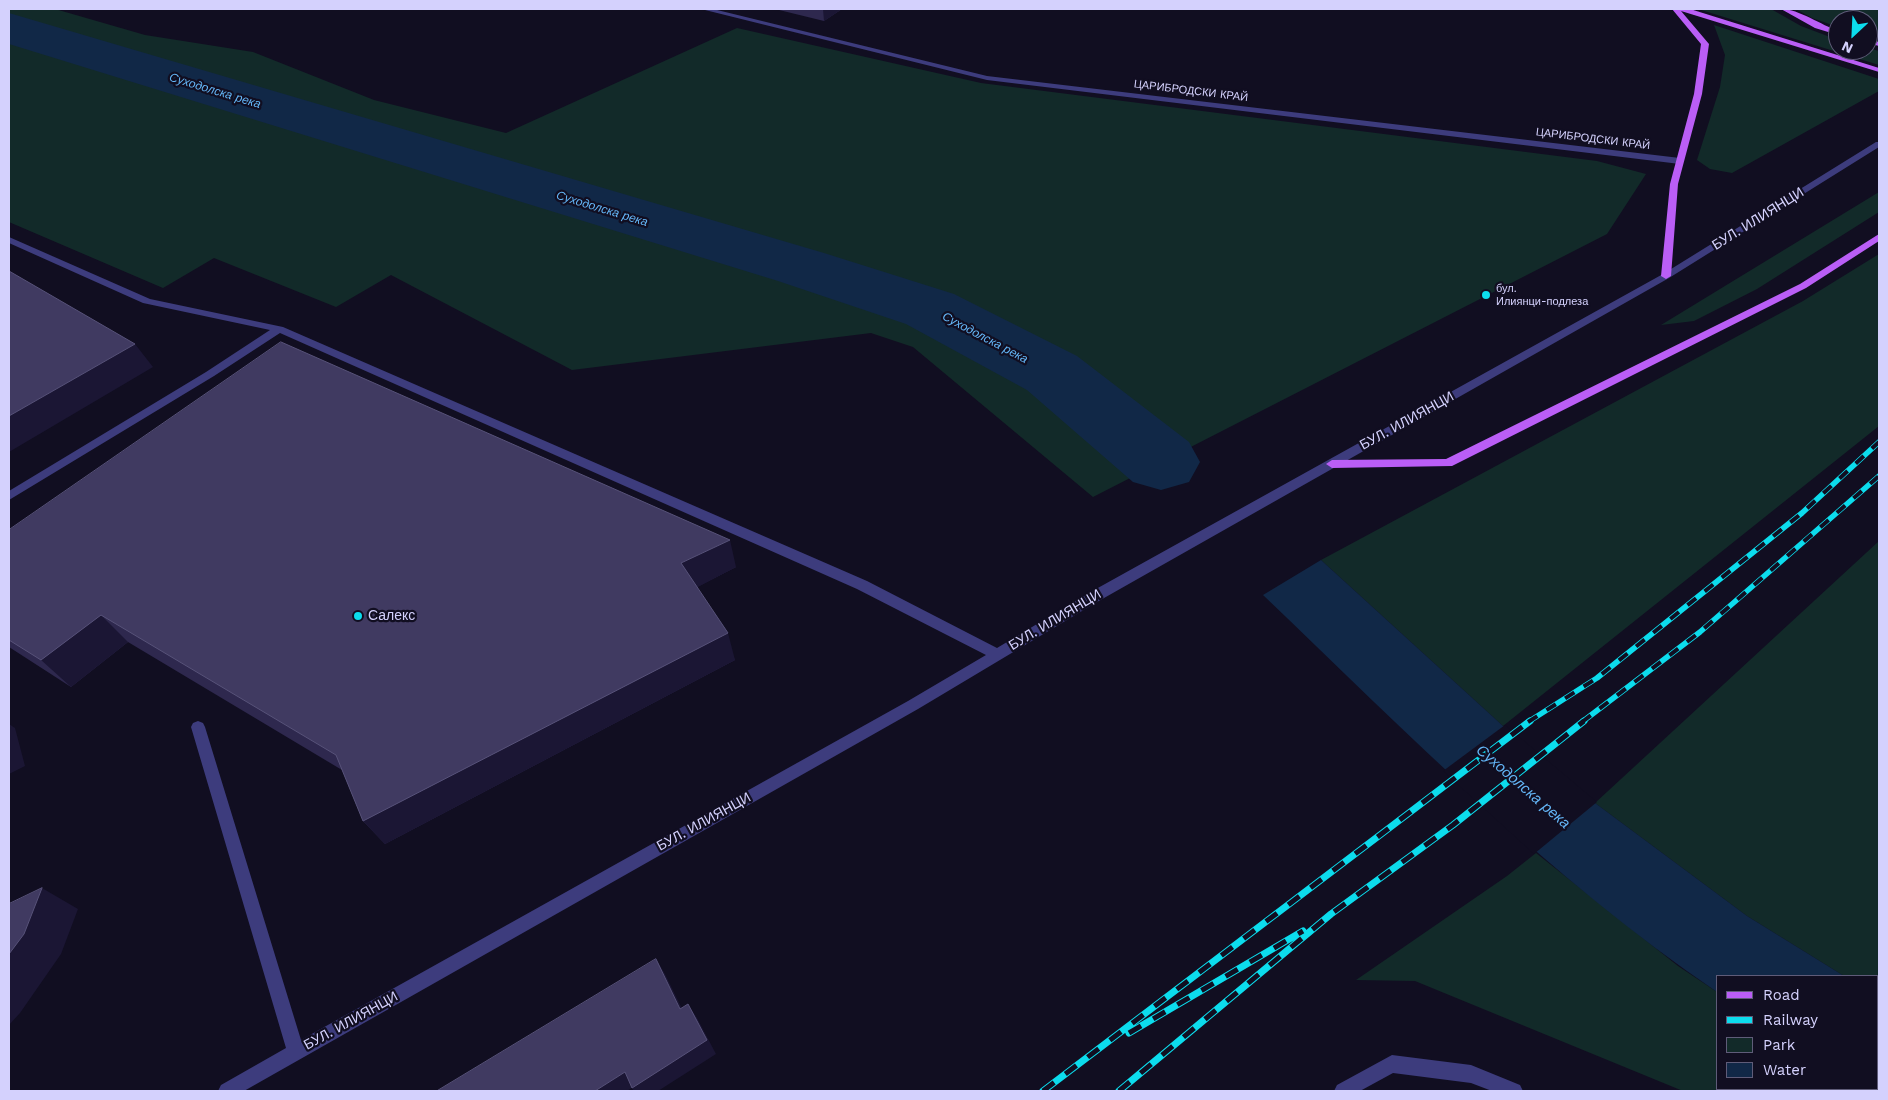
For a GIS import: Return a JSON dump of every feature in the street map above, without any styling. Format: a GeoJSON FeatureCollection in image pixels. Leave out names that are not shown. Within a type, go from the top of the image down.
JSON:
{"type":"FeatureCollection","features":[{"type":"Feature","properties":{"kind":"main road"},"geometry":{"type":"LineString","coordinates":[[1666,276],[1674,184],[1698,94],[1704,44],[1676,9]]}},
{"type":"Feature","properties":{"kind":"main road"},"geometry":{"type":"LineString","coordinates":[[1683,9],[1879,70]]}},
{"type":"Feature","properties":{"kind":"main road"},"geometry":{"type":"LineString","coordinates":[[1785,9],[1828,30]]}},
{"type":"Feature","properties":{"kind":"main road"},"geometry":{"type":"LineString","coordinates":[[1332,464],[1448,464],[1803,286],[1879,237]]}},
{"type":"Feature","properties":{"kind":"street","name":"ЦАРИБРОДСКИ КРАЙ"},"geometry":{"type":"LineString","coordinates":[[705,9],[987,78],[1680,161]]}},
{"type":"Feature","properties":{"kind":"street","name":"БУЛ. ИЛИЯНЦИ"},"geometry":{"type":"LineString","coordinates":[[227,1091],[895,714],[1092,598],[1666,276],[1879,144]]}},
{"type":"Feature","properties":{"kind":"street"},"geometry":{"type":"LineString","coordinates":[[9,240],[147,301],[279,329],[862,585],[996,654]]}},
{"type":"Feature","properties":{"kind":"street"},"geometry":{"type":"LineString","coordinates":[[9,496],[210,374],[279,329]]}},
{"type":"Feature","properties":{"kind":"street"},"geometry":{"type":"LineString","coordinates":[[293,352],[309,342]]}},
{"type":"Feature","properties":{"kind":"street"},"geometry":{"type":"LineString","coordinates":[[198,727],[296,1052]]}},
{"type":"Feature","properties":{"kind":"street"},"geometry":{"type":"LineString","coordinates":[[1343,1091],[1392,1064],[1471,1074],[1514,1091]]}},
{"type":"Feature","properties":{"kind":"green space"},"geometry":{"type":"Polygon","coordinates":[[[9,9],[55,9],[145,35],[253,52],[374,100],[506,133],[737,28],[981,83],[1597,161],[1646,174],[1607,234],[1093,497],[913,347],[871,333],[572,370],[391,275],[336,307],[214,258],[163,288],[9,222],[9,9]]]}},
{"type":"Feature","properties":{"kind":"green space"},"geometry":{"type":"Polygon","coordinates":[[[1698,9],[1771,9],[1801,26],[1828,36],[1828,49],[1698,9]]]}},
{"type":"Feature","properties":{"kind":"green space"},"geometry":{"type":"Polygon","coordinates":[[[1796,9],[1879,9],[1879,38],[1878,10],[1828,10],[1828,24],[1812,18],[1796,9]]]}},
{"type":"Feature","properties":{"kind":"green space"},"geometry":{"type":"Polygon","coordinates":[[[1714,25],[1879,79],[1879,91],[1732,173],[1710,169],[1697,160],[1720,87],[1725,55],[1714,25]]]}},
{"type":"Feature","properties":{"kind":"green space"},"geometry":{"type":"Polygon","coordinates":[[[1879,51],[1879,65],[1863,60],[1878,60],[1879,51]]]}},
{"type":"Feature","properties":{"kind":"green space"},"geometry":{"type":"Polygon","coordinates":[[[1879,192],[1879,212],[1757,289],[1694,321],[1661,325],[1879,192]]]}},
{"type":"Feature","properties":{"kind":"green space"},"geometry":{"type":"Polygon","coordinates":[[[1879,254],[1879,426],[1503,726],[1321,560],[1803,301],[1879,254]]]}},
{"type":"Feature","properties":{"kind":"green space"},"geometry":{"type":"Polygon","coordinates":[[[1879,541],[1879,998],[1878,975],[1842,975],[1747,916],[1595,803],[1879,541]]]}},
{"type":"Feature","properties":{"kind":"green space"},"geometry":{"type":"Polygon","coordinates":[[[1536,853],[1678,966],[1716,991],[1716,1090],[1878,1091],[1683,1091],[1415,981],[1356,980],[1507,876],[1536,853]]]}},
{"type":"Feature","properties":{"kind":"water"},"geometry":{"type":"Polygon","coordinates":[[[1321,560],[1503,726],[1595,803],[1747,916],[1842,975],[1716,975],[1716,991],[1655,948],[1538,853],[1426,752],[1263,595],[1321,560]]]}},
{"type":"Feature","properties":{"kind":"pier"},"geometry":{"type":"Polygon","coordinates":[[[1505,725],[1597,802],[1534,854],[1443,771],[1505,725]]]}},
{"type":"Feature","properties":{"kind":"building"},"geometry":{"type":"Polygon","coordinates":[[[9,271],[135,344],[9,416],[9,271]]]}},
{"type":"Feature","properties":{"kind":"building","name":"Салекс"},"geometry":{"type":"Polygon","coordinates":[[[281,342],[730,540],[681,563],[728,633],[363,821],[336,755],[101,615],[41,660],[9,640],[9,530],[281,342]]]}},
{"type":"Feature","properties":{"kind":"building"},"geometry":{"type":"Polygon","coordinates":[[[42,888],[24,934],[9,954],[9,904],[42,888]]]}},
{"type":"Feature","properties":{"kind":"building"},"geometry":{"type":"Polygon","coordinates":[[[656,959],[680,1009],[688,1004],[707,1040],[632,1088],[625,1072],[595,1091],[437,1091],[656,959]]]}},
{"type":"Feature","properties":{"kind":"waterway","name":"Суходолска река"},"geometry":{"type":"LineString","coordinates":[[9,28],[801,267],[930,309],[1052,373],[1161,462]]}},
{"type":"Feature","properties":{"kind":"railway"},"geometry":{"type":"LineString","coordinates":[[1528,722],[1597,678],[1802,513],[1879,442]]}},
{"type":"Feature","properties":{"kind":"railway"},"geometry":{"type":"LineString","coordinates":[[1582,722],[1700,632],[1879,476]]}},
{"type":"Feature","properties":{"kind":"railway"},"geometry":{"type":"LineString","coordinates":[[1043,1091],[1530,721]]}},
{"type":"Feature","properties":{"kind":"railway"},"geometry":{"type":"LineString","coordinates":[[1119,1091],[1331,914],[1453,825],[1584,721]]}},
{"type":"Feature","properties":{"kind":"railway"},"geometry":{"type":"LineString","coordinates":[[1129,1033],[1303,931]]}},
{"type":"Feature","properties":{"kind":"place","name":"бул. Илиянци-подлеза"},"geometry":{"type":"Point","coordinates":[1486,295]}},
{"type":"Feature","properties":{"kind":"place","name":"Салекс"},"geometry":{"type":"Point","coordinates":[358,616]}}]}
